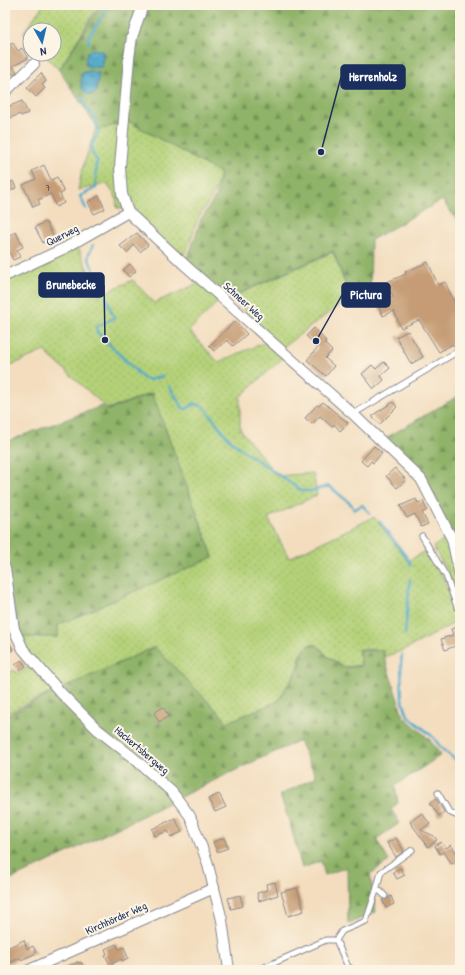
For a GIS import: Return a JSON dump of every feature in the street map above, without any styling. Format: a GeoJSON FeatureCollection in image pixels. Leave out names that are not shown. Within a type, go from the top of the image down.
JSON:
{"type":"FeatureCollection","features":[{"type":"Feature","properties":{"kind":"street","name":"Schneer Weg"},"geometry":{"type":"LineString","coordinates":[[143,5],[132,37],[129,58],[120,167],[122,194],[128,212],[353,414],[421,479],[452,539],[460,576]]}},
{"type":"Feature","properties":{"kind":"street"},"geometry":{"type":"LineString","coordinates":[[5,92],[34,64]]}},
{"type":"Feature","properties":{"kind":"street","name":"Querweg"},"geometry":{"type":"LineString","coordinates":[[5,276],[65,248],[128,212]]}},
{"type":"Feature","properties":{"kind":"street","name":"Hackertsbergweg"},"geometry":{"type":"LineString","coordinates":[[5,568],[14,630],[23,649],[61,693],[97,728],[172,792],[190,816],[207,861],[214,888],[222,920],[229,970]]}},
{"type":"Feature","properties":{"kind":"street","name":"Kirchhörder Weg"},"geometry":{"type":"LineString","coordinates":[[29,970],[214,888]]}},
{"type":"Feature","properties":{"kind":"lane"},"geometry":{"type":"LineString","coordinates":[[353,414],[439,361],[460,350]]}},
{"type":"Feature","properties":{"kind":"lane"},"geometry":{"type":"LineString","coordinates":[[422,536],[446,576],[457,607],[460,610]]}},
{"type":"Feature","properties":{"kind":"lane"},"geometry":{"type":"LineString","coordinates":[[438,793],[449,812],[460,817]]}},
{"type":"Feature","properties":{"kind":"lane"},"geometry":{"type":"LineString","coordinates":[[336,940],[342,932],[366,921],[376,891],[380,872],[412,850]]}},
{"type":"Feature","properties":{"kind":"lane"},"geometry":{"type":"LineString","coordinates":[[376,891],[380,891],[385,896]]}},
{"type":"Feature","properties":{"kind":"lane"},"geometry":{"type":"LineString","coordinates":[[258,970],[326,940],[336,940]]}},
{"type":"Feature","properties":{"kind":"lane"},"geometry":{"type":"LineString","coordinates":[[336,940],[348,968],[354,970]]}},
{"type":"Feature","properties":{"kind":"green space"},"geometry":{"type":"Polygon","coordinates":[[[43,5],[99,5],[59,70],[51,62],[62,62],[62,22],[31,22],[43,5]]]}},
{"type":"Feature","properties":{"kind":"green space"},"geometry":{"type":"Polygon","coordinates":[[[101,5],[460,5],[460,224],[442,200],[371,240],[370,296],[351,298],[333,251],[229,298],[186,258],[191,249],[201,219],[216,196],[220,173],[128,121],[99,130],[59,70],[101,5]]]}},
{"type":"Feature","properties":{"kind":"green space"},"geometry":{"type":"Polygon","coordinates":[[[128,121],[220,173],[214,194],[198,218],[188,248],[182,257],[128,208],[117,208],[116,197],[107,184],[78,190],[82,170],[97,124],[128,121]]]}},
{"type":"Feature","properties":{"kind":"green space"},"geometry":{"type":"Polygon","coordinates":[[[77,245],[99,295],[133,280],[154,303],[199,283],[219,301],[189,331],[218,362],[266,342],[283,358],[240,397],[240,429],[277,476],[313,473],[317,495],[268,518],[289,558],[374,517],[408,561],[427,550],[443,577],[460,620],[404,650],[385,657],[383,650],[358,649],[361,665],[344,667],[327,656],[317,645],[310,644],[300,654],[299,667],[278,701],[228,722],[155,647],[61,689],[27,649],[22,637],[58,637],[58,625],[213,556],[152,393],[108,409],[44,351],[5,368],[5,280],[77,245]]]}},
{"type":"Feature","properties":{"kind":"green space"},"geometry":{"type":"Polygon","coordinates":[[[333,252],[350,297],[283,347],[230,298],[333,252]]]}},
{"type":"Feature","properties":{"kind":"green space"},"geometry":{"type":"Polygon","coordinates":[[[152,393],[213,557],[58,625],[58,637],[21,637],[17,628],[5,577],[5,442],[102,406],[108,410],[152,393]]]}},
{"type":"Feature","properties":{"kind":"green space"},"geometry":{"type":"Polygon","coordinates":[[[460,395],[460,555],[424,478],[384,439],[460,395]]]}},
{"type":"Feature","properties":{"kind":"green space"},"geometry":{"type":"Polygon","coordinates":[[[449,537],[458,579],[460,604],[448,573],[433,547],[449,537]]]}},
{"type":"Feature","properties":{"kind":"green space"},"geometry":{"type":"Polygon","coordinates":[[[310,644],[317,645],[327,656],[344,668],[362,666],[358,650],[382,650],[403,716],[429,739],[441,755],[395,786],[398,803],[391,809],[400,823],[376,839],[389,861],[370,874],[376,912],[348,924],[347,867],[325,875],[321,861],[302,868],[291,827],[280,795],[316,777],[299,741],[225,775],[5,882],[5,716],[155,647],[228,722],[278,701],[300,667],[301,655],[310,644]]]}},
{"type":"Feature","properties":{"kind":"green space"},"geometry":{"type":"Polygon","coordinates":[[[31,665],[55,691],[5,714],[5,675],[14,670],[18,674],[31,665]]]}},
{"type":"Feature","properties":{"kind":"water"},"geometry":{"type":"Polygon","coordinates":[[[91,49],[103,51],[102,67],[89,67],[85,64],[87,53],[91,49]]]}},
{"type":"Feature","properties":{"kind":"water"},"geometry":{"type":"Polygon","coordinates":[[[89,71],[99,73],[96,92],[93,95],[86,93],[83,90],[81,83],[84,72],[89,71]]]}},
{"type":"Feature","properties":{"kind":"building"},"geometry":{"type":"Polygon","coordinates":[[[13,43],[18,51],[22,48],[22,61],[13,66],[17,72],[14,75],[5,66],[5,47],[13,43]]]}},
{"type":"Feature","properties":{"kind":"building"},"geometry":{"type":"Polygon","coordinates":[[[41,73],[46,81],[42,85],[45,88],[36,97],[27,88],[41,73]]]}},
{"type":"Feature","properties":{"kind":"building"},"geometry":{"type":"Polygon","coordinates":[[[22,101],[28,113],[21,116],[20,114],[5,120],[5,108],[22,101]]]}},
{"type":"Feature","properties":{"kind":"building"},"geometry":{"type":"Polygon","coordinates":[[[44,165],[51,180],[57,177],[64,192],[60,194],[64,203],[56,207],[51,194],[38,200],[40,204],[33,207],[23,185],[36,179],[32,171],[44,165]]]}},
{"type":"Feature","properties":{"kind":"building"},"geometry":{"type":"Polygon","coordinates":[[[13,181],[16,188],[8,192],[5,185],[13,181]]]}},
{"type":"Feature","properties":{"kind":"building"},"geometry":{"type":"Polygon","coordinates":[[[99,196],[105,209],[94,214],[88,202],[99,196]]]}},
{"type":"Feature","properties":{"kind":"building"},"geometry":{"type":"Polygon","coordinates":[[[46,222],[54,238],[43,243],[35,227],[46,222]]]}},
{"type":"Feature","properties":{"kind":"building"},"geometry":{"type":"Polygon","coordinates":[[[16,232],[23,247],[17,250],[20,257],[13,260],[5,242],[5,237],[16,232]]]}},
{"type":"Feature","properties":{"kind":"building"},"geometry":{"type":"Polygon","coordinates":[[[137,233],[148,245],[140,252],[134,245],[127,253],[120,246],[137,233]]]}},
{"type":"Feature","properties":{"kind":"building"},"geometry":{"type":"Polygon","coordinates":[[[428,262],[438,285],[445,282],[460,314],[460,345],[455,348],[453,344],[439,352],[419,320],[401,328],[394,311],[383,316],[378,305],[393,297],[387,282],[428,262]]]}},
{"type":"Feature","properties":{"kind":"building"},"geometry":{"type":"Polygon","coordinates":[[[130,264],[136,271],[129,277],[123,270],[130,264]]]}},
{"type":"Feature","properties":{"kind":"building"},"geometry":{"type":"Polygon","coordinates":[[[235,321],[247,334],[233,346],[227,340],[214,351],[209,346],[235,321]]]}},
{"type":"Feature","properties":{"kind":"building"},"geometry":{"type":"Polygon","coordinates":[[[314,328],[326,341],[324,343],[332,351],[325,358],[334,366],[326,376],[307,360],[318,347],[306,336],[314,328]]]}},
{"type":"Feature","properties":{"kind":"building"},"geometry":{"type":"Polygon","coordinates":[[[408,331],[423,357],[411,364],[396,337],[408,331]]]}},
{"type":"Feature","properties":{"kind":"building"},"geometry":{"type":"Polygon","coordinates":[[[384,362],[390,368],[381,376],[384,380],[374,389],[362,374],[372,365],[376,369],[384,362]]]}},
{"type":"Feature","properties":{"kind":"building"},"geometry":{"type":"Polygon","coordinates":[[[323,402],[348,423],[340,431],[334,424],[332,427],[320,416],[312,424],[305,418],[317,405],[319,406],[323,402]]]}},
{"type":"Feature","properties":{"kind":"building"},"geometry":{"type":"Polygon","coordinates":[[[393,402],[397,407],[380,424],[373,418],[373,415],[393,402]]]}},
{"type":"Feature","properties":{"kind":"building"},"geometry":{"type":"Polygon","coordinates":[[[374,446],[382,453],[373,463],[371,461],[367,466],[361,461],[374,446]]]}},
{"type":"Feature","properties":{"kind":"building"},"geometry":{"type":"Polygon","coordinates":[[[395,468],[406,480],[397,488],[386,476],[395,468]]]}},
{"type":"Feature","properties":{"kind":"building"},"geometry":{"type":"Polygon","coordinates":[[[416,499],[418,503],[423,501],[427,510],[422,513],[428,524],[421,527],[415,514],[407,518],[400,506],[416,499]]]}},
{"type":"Feature","properties":{"kind":"building"},"geometry":{"type":"Polygon","coordinates":[[[460,626],[460,650],[458,645],[445,650],[441,639],[453,635],[451,629],[460,626]]]}},
{"type":"Feature","properties":{"kind":"building"},"geometry":{"type":"Polygon","coordinates":[[[5,634],[13,650],[5,654],[5,634]]]}},
{"type":"Feature","properties":{"kind":"building"},"geometry":{"type":"Polygon","coordinates":[[[21,660],[26,666],[19,671],[14,666],[21,660]]]}},
{"type":"Feature","properties":{"kind":"building"},"geometry":{"type":"Polygon","coordinates":[[[163,707],[169,716],[159,722],[154,713],[163,707]]]}},
{"type":"Feature","properties":{"kind":"building"},"geometry":{"type":"Polygon","coordinates":[[[219,794],[226,807],[215,812],[208,799],[219,794]]]}},
{"type":"Feature","properties":{"kind":"building"},"geometry":{"type":"Polygon","coordinates":[[[436,799],[444,812],[439,816],[430,803],[436,799]]]}},
{"type":"Feature","properties":{"kind":"building"},"geometry":{"type":"Polygon","coordinates":[[[422,813],[430,824],[421,830],[434,836],[437,840],[428,847],[410,822],[422,813]]]}},
{"type":"Feature","properties":{"kind":"building"},"geometry":{"type":"Polygon","coordinates":[[[175,818],[182,832],[171,837],[168,831],[155,836],[152,829],[175,818]]]}},
{"type":"Feature","properties":{"kind":"building"},"geometry":{"type":"Polygon","coordinates":[[[224,838],[228,848],[217,852],[213,842],[224,838]]]}},
{"type":"Feature","properties":{"kind":"building"},"geometry":{"type":"Polygon","coordinates":[[[396,838],[404,851],[396,857],[387,843],[396,838]]]}},
{"type":"Feature","properties":{"kind":"building"},"geometry":{"type":"Polygon","coordinates":[[[441,842],[446,848],[451,845],[460,858],[460,861],[456,864],[455,862],[452,864],[444,852],[440,854],[435,846],[441,842]]]}},
{"type":"Feature","properties":{"kind":"building"},"geometry":{"type":"Polygon","coordinates":[[[400,868],[405,875],[397,879],[393,872],[400,868]]]}},
{"type":"Feature","properties":{"kind":"building"},"geometry":{"type":"Polygon","coordinates":[[[275,882],[278,895],[259,901],[257,893],[267,890],[266,884],[275,882]]]}},
{"type":"Feature","properties":{"kind":"building"},"geometry":{"type":"Polygon","coordinates":[[[297,888],[304,911],[288,916],[281,892],[297,888]]]}},
{"type":"Feature","properties":{"kind":"building"},"geometry":{"type":"Polygon","coordinates":[[[240,895],[243,906],[231,909],[228,898],[240,895]]]}},
{"type":"Feature","properties":{"kind":"building"},"geometry":{"type":"Polygon","coordinates":[[[391,896],[394,904],[386,908],[382,900],[386,900],[391,896]]]}},
{"type":"Feature","properties":{"kind":"building"},"geometry":{"type":"Polygon","coordinates":[[[24,940],[27,949],[33,946],[36,953],[5,965],[5,949],[24,940]]]}},
{"type":"Feature","properties":{"kind":"building"},"geometry":{"type":"Polygon","coordinates":[[[116,944],[119,949],[124,947],[128,958],[122,961],[121,959],[110,965],[105,955],[107,954],[105,949],[116,944]]]}},
{"type":"Feature","properties":{"kind":"building"},"geometry":{"type":"Polygon","coordinates":[[[81,962],[84,970],[59,970],[81,962]]]}},
{"type":"Feature","properties":{"kind":"waterway"},"geometry":{"type":"LineString","coordinates":[[89,43],[88,37],[110,5]]}},
{"type":"Feature","properties":{"kind":"waterway"},"geometry":{"type":"LineString","coordinates":[[83,97],[82,102],[95,118],[98,133],[92,143],[91,150],[97,160],[96,188],[80,196],[86,209]]}},
{"type":"Feature","properties":{"kind":"waterway"},"geometry":{"type":"LineString","coordinates":[[93,245],[88,256],[103,288]]}},
{"type":"Feature","properties":{"kind":"waterway"},"geometry":{"type":"LineString","coordinates":[[106,297],[114,318],[96,327],[97,332],[143,378],[149,380],[163,376]]}},
{"type":"Feature","properties":{"kind":"waterway"},"geometry":{"type":"LineString","coordinates":[[169,386],[183,408],[187,409],[193,404],[204,407],[228,438],[241,449],[302,491],[311,491],[329,486],[351,504],[354,510],[362,505],[370,513]]}},
{"type":"Feature","properties":{"kind":"waterway"},"geometry":{"type":"LineString","coordinates":[[379,521],[411,565]]}},
{"type":"Feature","properties":{"kind":"waterway"},"geometry":{"type":"LineString","coordinates":[[405,634],[410,579]]}},
{"type":"Feature","properties":{"kind":"waterway"},"geometry":{"type":"LineString","coordinates":[[402,654],[402,699],[408,716],[432,736],[443,750],[460,763]]}},
{"type":"Feature","properties":{"kind":"place","name":"Herrenholz"},"geometry":{"type":"Point","coordinates":[321,152]}},
{"type":"Feature","properties":{"kind":"place","name":"Brunebecke"},"geometry":{"type":"Point","coordinates":[105,340]}},
{"type":"Feature","properties":{"kind":"place","name":"Pictura"},"geometry":{"type":"Point","coordinates":[316,341]}}]}
